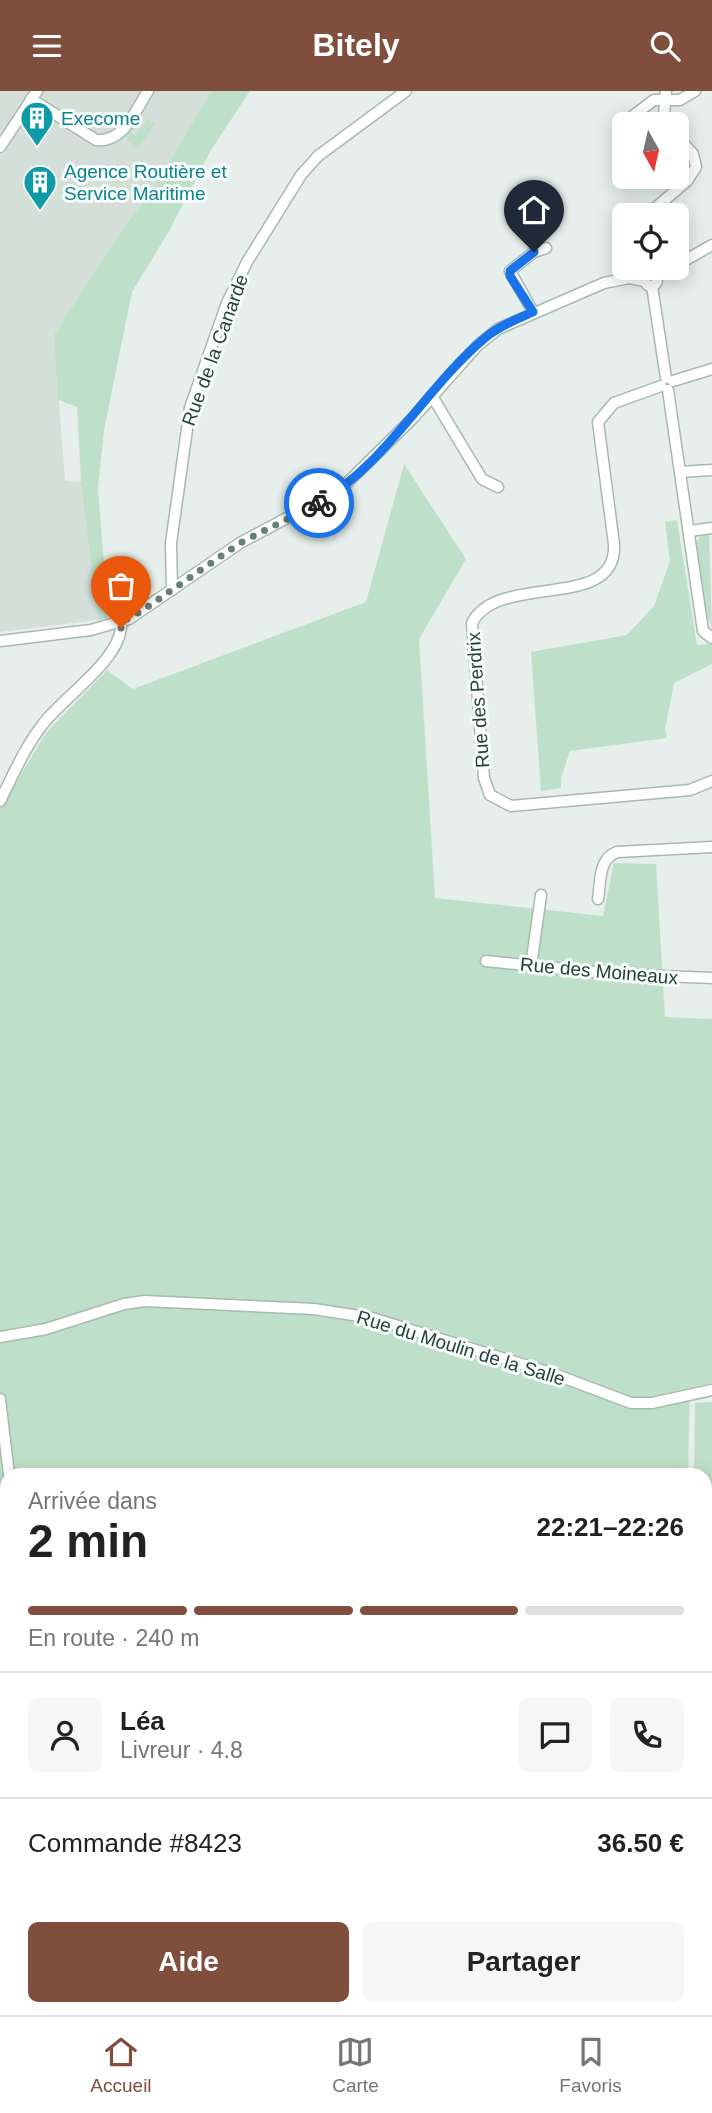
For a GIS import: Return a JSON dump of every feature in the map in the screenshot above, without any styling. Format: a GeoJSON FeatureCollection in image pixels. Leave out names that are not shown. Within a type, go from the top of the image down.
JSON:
{"type":"FeatureCollection","features":[{"type":"Feature","properties":{"kind":"street"},"geometry":{"type":"LineString","coordinates":[[0,148],[34,95],[96,140],[103,141],[119,134],[148,91]]}},
{"type":"Feature","properties":{"kind":"street","name":"Rue de la Canarde"},"geometry":{"type":"LineString","coordinates":[[172,590],[171,543],[183,440],[190,408],[237,283],[301,175],[318,156],[405,91]]}},
{"type":"Feature","properties":{"kind":"street"},"geometry":{"type":"LineString","coordinates":[[638,112],[654,100],[667,96],[680,100],[695,91]]}},
{"type":"Feature","properties":{"kind":"street"},"geometry":{"type":"LineString","coordinates":[[690,151],[696,167],[690,176]]}},
{"type":"Feature","properties":{"kind":"street"},"geometry":{"type":"LineString","coordinates":[[661,203],[678,189]]}},
{"type":"Feature","properties":{"kind":"street"},"geometry":{"type":"LineString","coordinates":[[689,258],[712,245]]}},
{"type":"Feature","properties":{"kind":"street"},"geometry":{"type":"LineString","coordinates":[[533,312],[510,271],[534,252],[546,248]]}},
{"type":"Feature","properties":{"kind":"street"},"geometry":{"type":"LineString","coordinates":[[0,641],[91,630],[121,622],[240,543],[341,489],[487,336],[533,312],[604,283],[619,280]]}},
{"type":"Feature","properties":{"kind":"street"},"geometry":{"type":"LineString","coordinates":[[650,280],[708,634]]}},
{"type":"Feature","properties":{"kind":"street","name":"Rue des Perdrix"},"geometry":{"type":"LineString","coordinates":[[712,369],[614,403],[598,422],[614,544],[609,569],[584,584],[489,603],[472,623],[487,789],[504,804],[551,804],[690,790],[712,781]]}},
{"type":"Feature","properties":{"kind":"street"},"geometry":{"type":"LineString","coordinates":[[432,396],[482,479],[498,487]]}},
{"type":"Feature","properties":{"kind":"street"},"geometry":{"type":"LineString","coordinates":[[680,472],[712,470]]}},
{"type":"Feature","properties":{"kind":"street"},"geometry":{"type":"LineString","coordinates":[[689,531],[712,528]]}},
{"type":"Feature","properties":{"kind":"street"},"geometry":{"type":"LineString","coordinates":[[0,801],[41,727],[91,676],[118,640],[121,622]]}},
{"type":"Feature","properties":{"kind":"street"},"geometry":{"type":"LineString","coordinates":[[598,899],[604,864],[609,855],[617,852],[712,847]]}},
{"type":"Feature","properties":{"kind":"street"},"geometry":{"type":"LineString","coordinates":[[531,966],[541,895]]}},
{"type":"Feature","properties":{"kind":"street","name":"Rue des Moineaux"},"geometry":{"type":"LineString","coordinates":[[486,961],[614,974],[712,978]]}},
{"type":"Feature","properties":{"kind":"street","name":"Rue du Moulin de la Salle"},"geometry":{"type":"LineString","coordinates":[[0,1337],[46,1329],[124,1304],[145,1301],[314,1310],[372,1318],[554,1374],[631,1403],[652,1402],[712,1390]]}},
{"type":"Feature","properties":{"kind":"street"},"geometry":{"type":"LineString","coordinates":[[0,1399],[8,1468]]}},
{"type":"Feature","properties":{"kind":"shaded area"},"geometry":{"type":"Polygon","coordinates":[[[0,91],[211,91],[157,183],[118,236],[54,335],[65,481],[84,482],[98,620],[0,632],[0,91]]]}},
{"type":"Feature","properties":{"kind":"green space"},"geometry":{"type":"Polygon","coordinates":[[[211,91],[250,91],[211,150],[169,231],[132,292],[104,430],[98,487],[108,618],[98,620],[81,480],[77,407],[58,400],[54,335],[118,236],[157,183],[211,91]]]}},
{"type":"Feature","properties":{"kind":"green space"},"geometry":{"type":"Polygon","coordinates":[[[147,119],[155,123],[139,148],[127,141],[126,137],[129,131],[136,136],[147,119]]]}},
{"type":"Feature","properties":{"kind":"green space"},"geometry":{"type":"Polygon","coordinates":[[[404,464],[466,559],[419,639],[435,898],[603,916],[614,863],[656,864],[665,1017],[712,1019],[712,1383],[690,1390],[688,1468],[0,1468],[0,809],[46,733],[107,670],[133,689],[366,602],[404,464]]]}},
{"type":"Feature","properties":{"kind":"green space"},"geometry":{"type":"Polygon","coordinates":[[[677,520],[697,645],[712,644],[712,664],[674,683],[665,729],[667,738],[570,751],[561,778],[561,788],[541,791],[531,652],[627,635],[654,606],[670,561],[665,522],[677,520]]]}},
{"type":"Feature","properties":{"kind":"green space"},"geometry":{"type":"Polygon","coordinates":[[[709,533],[712,628],[707,616],[696,543],[702,534],[709,533]]]}},
{"type":"Feature","properties":{"kind":"green space"},"geometry":{"type":"Polygon","coordinates":[[[712,1402],[712,1468],[694,1468],[695,1403],[712,1402]]]}},
{"type":"Feature","properties":{"kind":"way so far"},"geometry":{"type":"LineString","coordinates":[[121,628],[121,622],[193,577],[240,543],[319,503]]}},
{"type":"Feature","properties":{"kind":"place","name":"Execome"},"geometry":{"type":"Point","coordinates":[37,148]}},
{"type":"Feature","properties":{"kind":"place","name":"Agence Routière et Service Maritime"},"geometry":{"type":"Point","coordinates":[40,212]}},
{"type":"Feature","properties":{"kind":"route"},"geometry":{"type":"LineString","coordinates":[[319,503],[341,489],[371,462],[487,336],[533,312],[510,276],[510,271],[534,252]]}}]}
